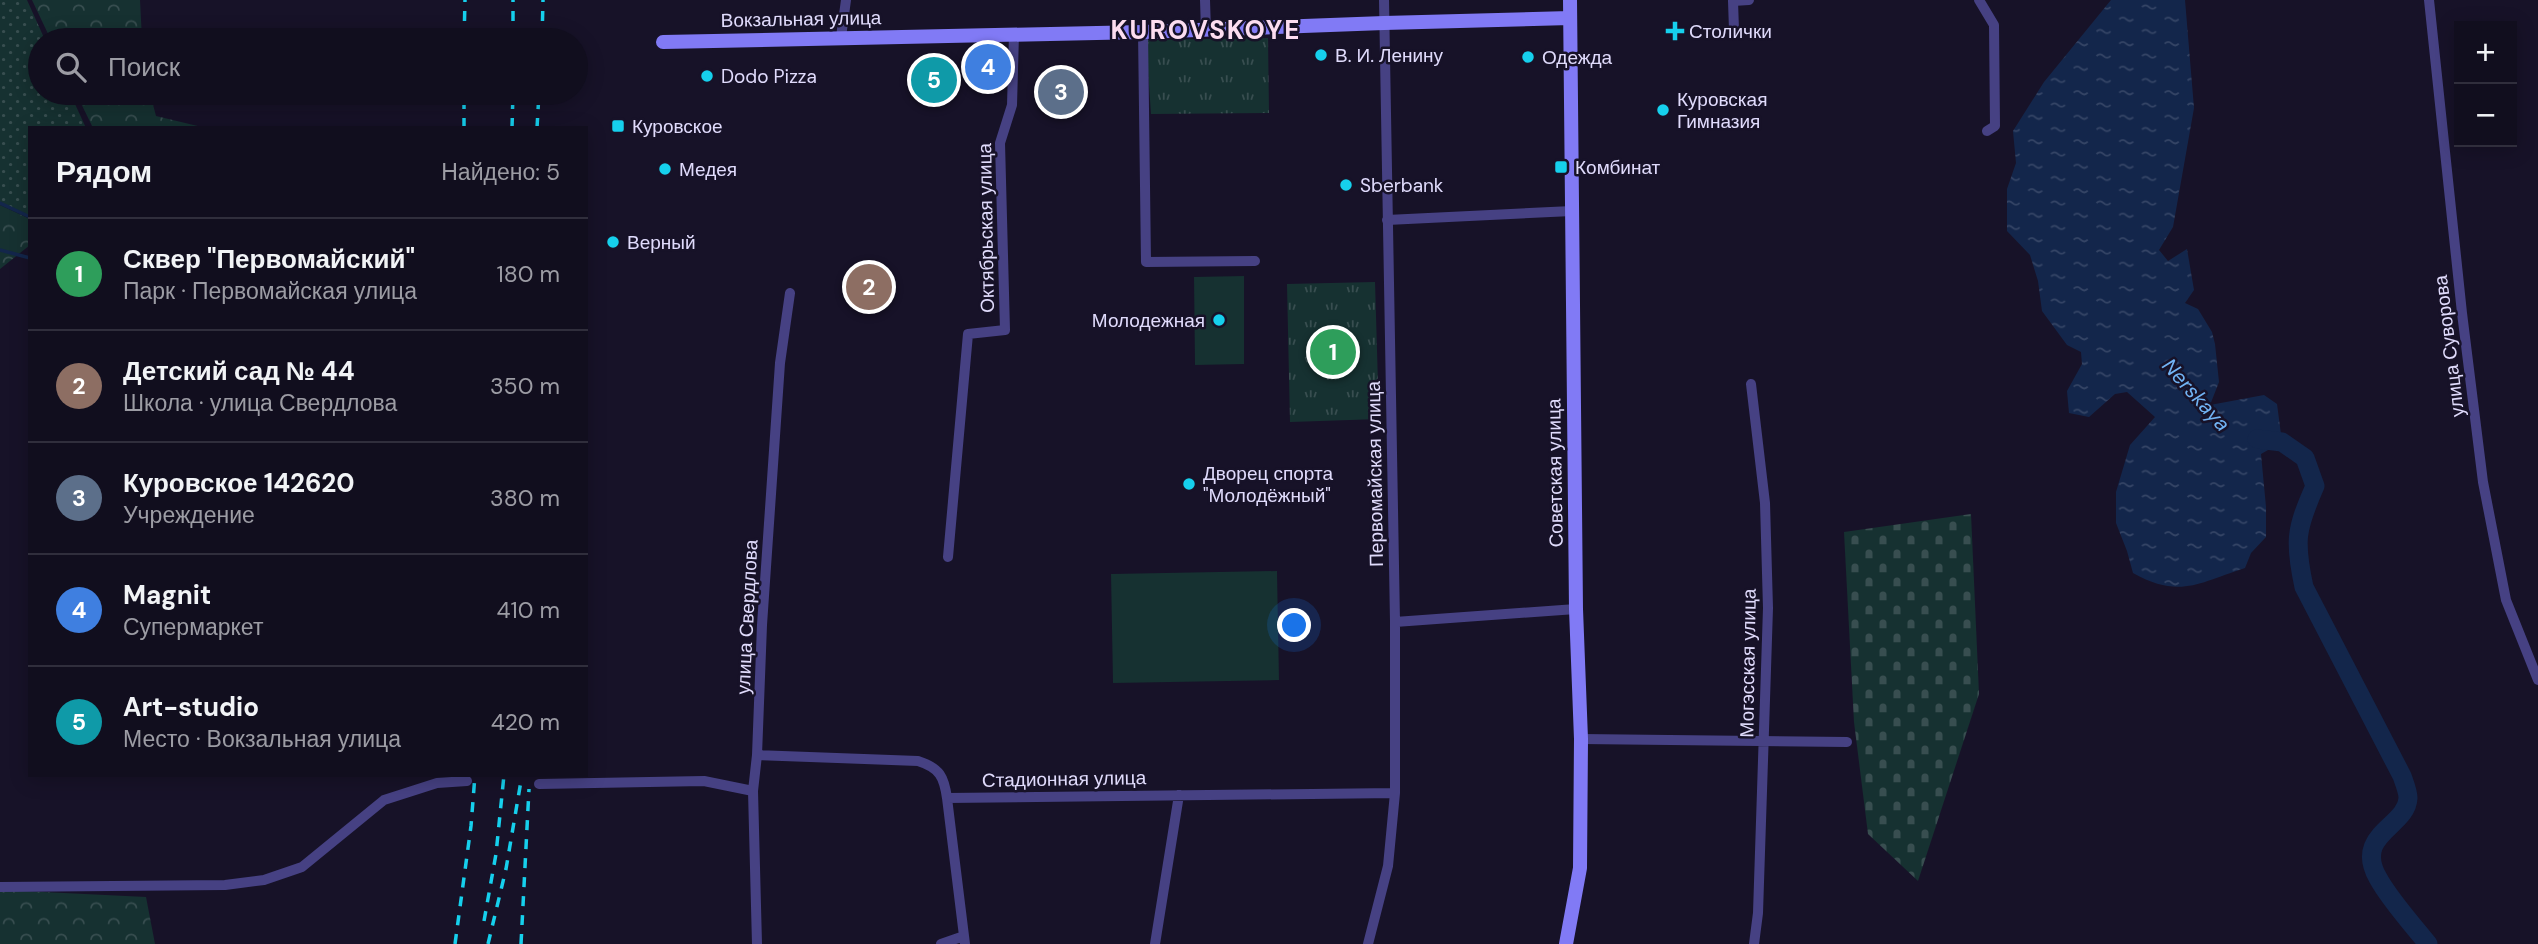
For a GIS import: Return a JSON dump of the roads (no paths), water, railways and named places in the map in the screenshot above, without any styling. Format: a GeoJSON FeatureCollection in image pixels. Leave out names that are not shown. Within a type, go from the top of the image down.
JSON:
{"type":"FeatureCollection","features":[{"type":"Feature","properties":{"kind":"street"},"geometry":{"type":"LineString","coordinates":[[841,37],[846,0]]}},
{"type":"Feature","properties":{"kind":"street"},"geometry":{"type":"LineString","coordinates":[[1205,0],[1206,30]]}},
{"type":"Feature","properties":{"kind":"street","name":"Первомайская улица"},"geometry":{"type":"LineString","coordinates":[[1368,944],[1388,866],[1395,793],[1395,622],[1384,0]]}},
{"type":"Feature","properties":{"kind":"street","name":"Советская улица"},"geometry":{"type":"LineString","coordinates":[[1566,944],[1580,868],[1581,738],[1576,609],[1570,0]]}},
{"type":"Feature","properties":{"kind":"street"},"geometry":{"type":"LineString","coordinates":[[1734,30],[1732,1],[1749,0]]}},
{"type":"Feature","properties":{"kind":"street"},"geometry":{"type":"LineString","coordinates":[[1979,0],[1994,25],[1995,126],[1987,131]]}},
{"type":"Feature","properties":{"kind":"street","name":"улица Суворова"},"geometry":{"type":"LineString","coordinates":[[2429,0],[2483,482],[2506,600],[2538,680]]}},
{"type":"Feature","properties":{"kind":"street","name":"Вокзальная улица"},"geometry":{"type":"LineString","coordinates":[[663,42],[1143,32],[1570,18]]}},
{"type":"Feature","properties":{"kind":"street"},"geometry":{"type":"LineString","coordinates":[[1143,32],[1146,262],[1255,261]]}},
{"type":"Feature","properties":{"kind":"street","name":"Октябрьская улица"},"geometry":{"type":"LineString","coordinates":[[948,558],[968,334],[1005,330],[1000,143],[1012,104],[1014,34]]}},
{"type":"Feature","properties":{"kind":"street"},"geometry":{"type":"LineString","coordinates":[[1387,220],[1572,211]]}},
{"type":"Feature","properties":{"kind":"street","name":"улица Свердлова"},"geometry":{"type":"LineString","coordinates":[[757,944],[753,791],[780,363],[790,293]]}},
{"type":"Feature","properties":{"kind":"street","name":"Могэсская улица"},"geometry":{"type":"LineString","coordinates":[[1751,384],[1765,503],[1768,608],[1758,913],[1754,944]]}},
{"type":"Feature","properties":{"kind":"street"},"geometry":{"type":"LineString","coordinates":[[1395,622],[1576,609]]}},
{"type":"Feature","properties":{"kind":"street"},"geometry":{"type":"LineString","coordinates":[[1581,738],[1847,742]]}},
{"type":"Feature","properties":{"kind":"street"},"geometry":{"type":"LineString","coordinates":[[757,755],[918,761],[930,765],[944,779],[965,940],[941,944]]}},
{"type":"Feature","properties":{"kind":"street"},"geometry":{"type":"LineString","coordinates":[[0,887],[213,885],[264,880],[302,867],[384,800],[437,783],[467,780]]}},
{"type":"Feature","properties":{"kind":"street"},"geometry":{"type":"LineString","coordinates":[[539,783],[704,782],[753,791]]}},
{"type":"Feature","properties":{"kind":"street","name":"Стадионная улица"},"geometry":{"type":"LineString","coordinates":[[947,798],[1395,793]]}},
{"type":"Feature","properties":{"kind":"street"},"geometry":{"type":"LineString","coordinates":[[1155,944],[1179,795]]}},
{"type":"Feature","properties":{"kind":"water"},"geometry":{"type":"Polygon","coordinates":[[[2111,0],[2185,0],[2194,108],[2173,227],[2159,250],[2168,261],[2187,249],[2194,290],[2185,303],[2198,309],[2212,332],[2215,344],[2219,382],[2210,405],[2264,395],[2277,404],[2282,442],[2261,454],[2266,537],[2251,553],[2245,568],[2189,586],[2164,585],[2133,573],[2116,523],[2116,492],[2130,445],[2155,417],[2127,392],[2115,394],[2089,417],[2069,413],[2067,391],[2082,364],[2081,352],[2067,345],[2042,311],[2038,281],[2030,255],[2007,231],[2007,189],[2016,163],[2013,131],[2044,82],[2111,0]]]}},
{"type":"Feature","properties":{"kind":"waterway"},"geometry":{"type":"LineString","coordinates":[[0,203],[28,216]]}},
{"type":"Feature","properties":{"kind":"waterway"},"geometry":{"type":"LineString","coordinates":[[0,250],[28,257]]}},
{"type":"Feature","properties":{"kind":"waterway","name":"Nerskaya"},"geometry":{"type":"LineString","coordinates":[[2257,439],[2282,442],[2305,458],[2315,486],[2299,535],[2299,558],[2304,587],[2402,776],[2408,795],[2405,808],[2399,817],[2376,841],[2372,851],[2372,863],[2389,895],[2428,944]]}},
{"type":"Feature","properties":{"kind":"railway"},"geometry":{"type":"LineString","coordinates":[[464,28],[465,0]]}},
{"type":"Feature","properties":{"kind":"railway"},"geometry":{"type":"LineString","coordinates":[[513,0],[513,28]]}},
{"type":"Feature","properties":{"kind":"railway"},"geometry":{"type":"LineString","coordinates":[[542,28],[543,0]]}},
{"type":"Feature","properties":{"kind":"railway"},"geometry":{"type":"LineString","coordinates":[[464,105],[464,126]]}},
{"type":"Feature","properties":{"kind":"railway"},"geometry":{"type":"LineString","coordinates":[[512,126],[513,105]]}},
{"type":"Feature","properties":{"kind":"railway"},"geometry":{"type":"LineString","coordinates":[[537,126],[538,105]]}},
{"type":"Feature","properties":{"kind":"railway"},"geometry":{"type":"LineString","coordinates":[[455,944],[475,777]]}},
{"type":"Feature","properties":{"kind":"railway"},"geometry":{"type":"LineString","coordinates":[[484,921],[496,854],[504,777]]}},
{"type":"Feature","properties":{"kind":"railway"},"geometry":{"type":"LineString","coordinates":[[488,944],[506,869],[522,777]]}},
{"type":"Feature","properties":{"kind":"railway"},"geometry":{"type":"LineString","coordinates":[[521,944],[529,789]]}},
{"type":"Feature","properties":{"kind":"place","name":"Столички"},"geometry":{"type":"Point","coordinates":[1675,31]}},
{"type":"Feature","properties":{"kind":"place","name":"В. И. Ленину"},"geometry":{"type":"Point","coordinates":[1321,55]}},
{"type":"Feature","properties":{"kind":"place","name":"Одежда"},"geometry":{"type":"Point","coordinates":[1528,57]}},
{"type":"Feature","properties":{"kind":"place","name":"Magnit"},"geometry":{"type":"Point","coordinates":[988,67]}},
{"type":"Feature","properties":{"kind":"place","name":"Dodo Pizza"},"geometry":{"type":"Point","coordinates":[707,76]}},
{"type":"Feature","properties":{"kind":"place","name":"Art-studio"},"geometry":{"type":"Point","coordinates":[934,80]}},
{"type":"Feature","properties":{"kind":"place","name":"Куровское 142620"},"geometry":{"type":"Point","coordinates":[1061,92]}},
{"type":"Feature","properties":{"kind":"place","name":"Куровская Гимназия"},"geometry":{"type":"Point","coordinates":[1663,110]}},
{"type":"Feature","properties":{"kind":"place","name":"Куровское"},"geometry":{"type":"Point","coordinates":[618,126]}},
{"type":"Feature","properties":{"kind":"place","name":"Комбинат"},"geometry":{"type":"Point","coordinates":[1561,167]}},
{"type":"Feature","properties":{"kind":"place","name":"Медея"},"geometry":{"type":"Point","coordinates":[665,169]}},
{"type":"Feature","properties":{"kind":"place","name":"Sberbank"},"geometry":{"type":"Point","coordinates":[1346,185]}},
{"type":"Feature","properties":{"kind":"place","name":"Верный"},"geometry":{"type":"Point","coordinates":[613,242]}},
{"type":"Feature","properties":{"kind":"place","name":"Детский сад № 44"},"geometry":{"type":"Point","coordinates":[869,287]}},
{"type":"Feature","properties":{"kind":"place","name":"Молодежная"},"geometry":{"type":"Point","coordinates":[1219,320]}},
{"type":"Feature","properties":{"kind":"place","name":"Сквер \"Первомайский\""},"geometry":{"type":"Point","coordinates":[1333,352]}},
{"type":"Feature","properties":{"kind":"place","name":"Дворец спорта \"Молодёжный\""},"geometry":{"type":"Point","coordinates":[1189,484]}},
{"type":"Feature","properties":{"kind":"district","name":"KUROVSKOYE"},"geometry":{"type":"Point","coordinates":[1206,30]}}]}
